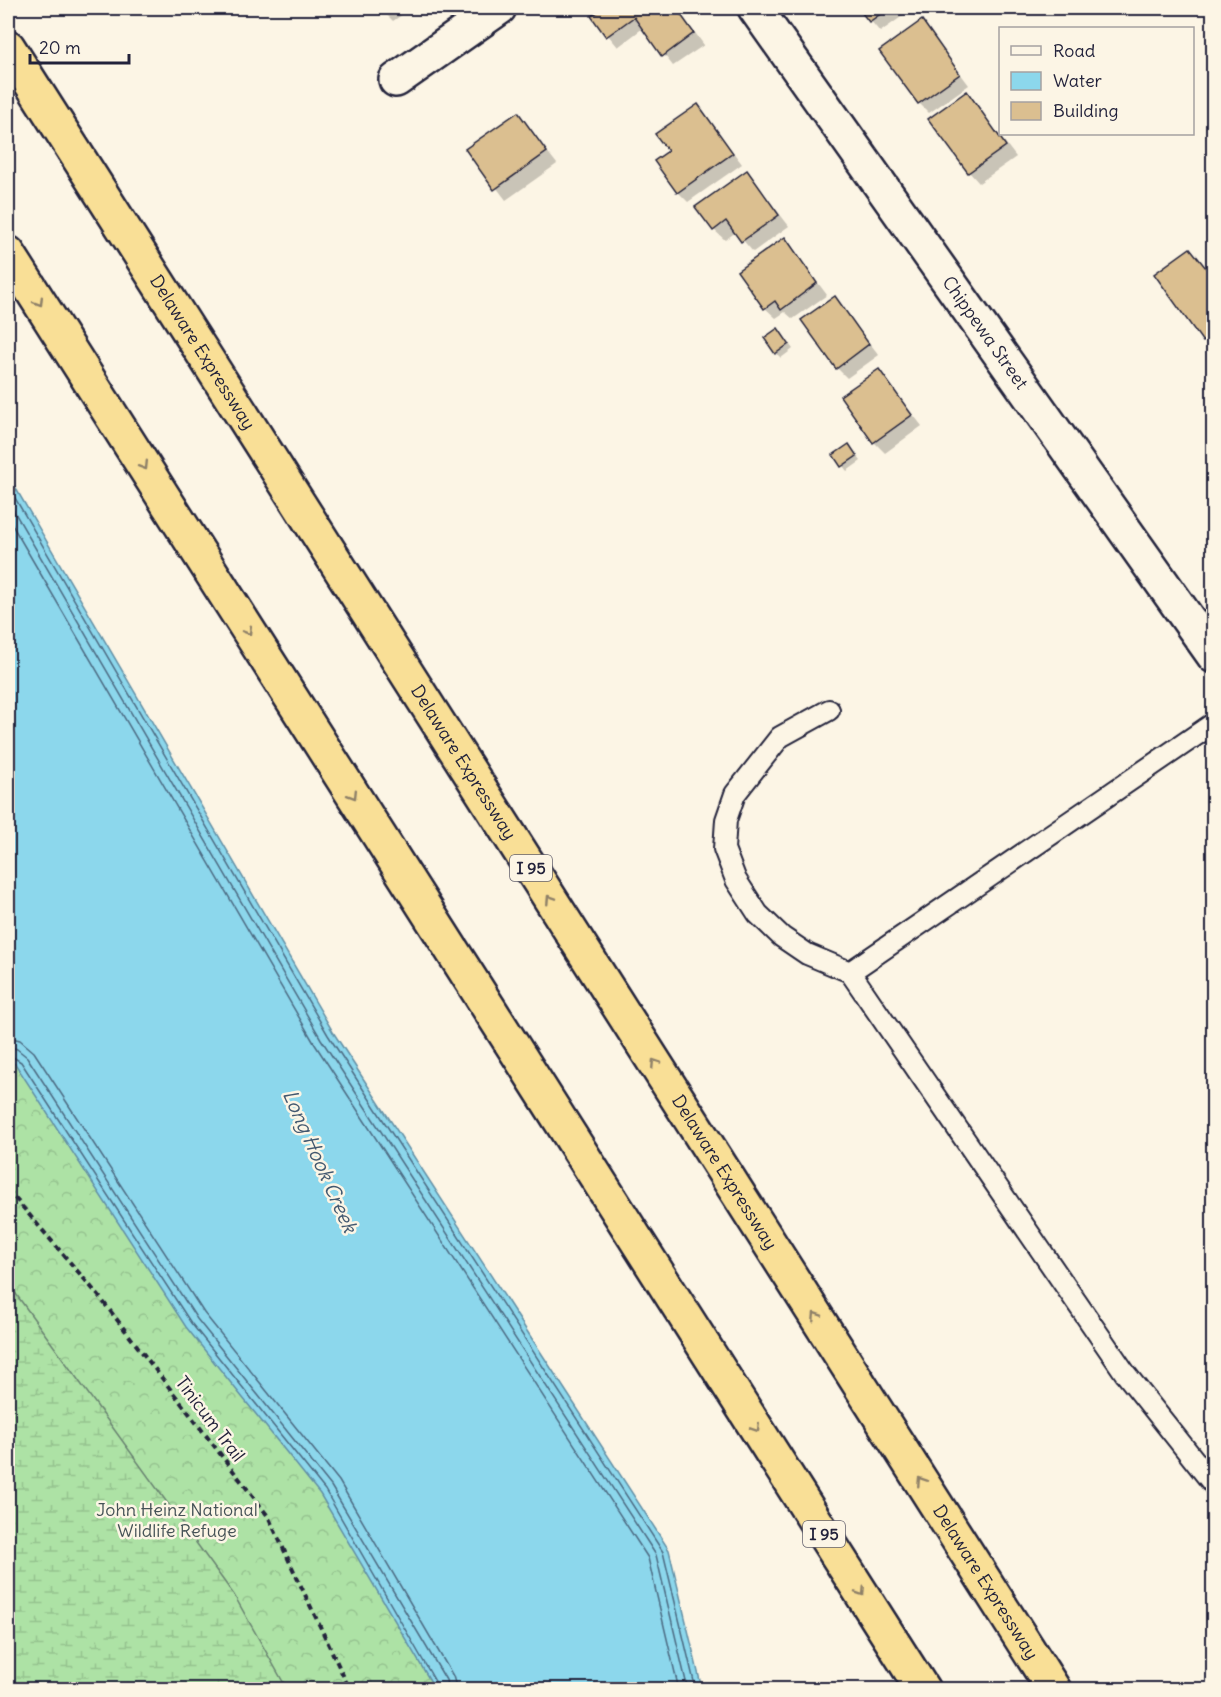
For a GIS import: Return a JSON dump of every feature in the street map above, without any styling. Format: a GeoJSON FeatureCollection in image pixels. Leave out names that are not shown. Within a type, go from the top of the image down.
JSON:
{"type":"FeatureCollection","features":[{"type":"Feature","properties":{"kind":"highway","name":"Delaware Expressway"},"geometry":{"type":"LineString","coordinates":[[8,47],[1054,1689]]}},
{"type":"Feature","properties":{"kind":"highway","name":"I 95"},"geometry":{"type":"LineString","coordinates":[[8,252],[923,1689]]}},
{"type":"Feature","properties":{"kind":"street"},"geometry":{"type":"LineString","coordinates":[[396,80],[499,8]]}},
{"type":"Feature","properties":{"kind":"street","name":"Chippewa Street"},"geometry":{"type":"LineString","coordinates":[[755,8],[1214,656]]}},
{"type":"Feature","properties":{"kind":"lane"},"geometry":{"type":"LineString","coordinates":[[829,710],[780,737],[735,794],[726,820],[724,849],[736,880],[758,914],[774,930],[807,954],[850,972],[1125,1373],[1214,1485]]}},
{"type":"Feature","properties":{"kind":"lane"},"geometry":{"type":"LineString","coordinates":[[850,972],[1214,723]]}},
{"type":"Feature","properties":{"kind":"path","name":"Tinicum Trail"},"geometry":{"type":"LineString","coordinates":[[8,1190],[98,1295],[268,1516],[350,1689]]}},
{"type":"Feature","properties":{"kind":"green space","name":"John Heinz National Wildlife Refuge"},"geometry":{"type":"Polygon","coordinates":[[[8,882],[472,1689],[8,1689],[8,882]]]}},
{"type":"Feature","properties":{"kind":"green space"},"geometry":{"type":"Polygon","coordinates":[[[8,1283],[234,1595],[287,1689],[8,1689],[8,1283]]]}},
{"type":"Feature","properties":{"kind":"water","name":"Long Hook Creek"},"geometry":{"type":"Polygon","coordinates":[[[8,475],[333,1032],[669,1550],[702,1689],[435,1689],[320,1494],[186,1327],[16,1065],[8,1058],[8,475]]]}},
{"type":"Feature","properties":{"kind":"building"},"geometry":{"type":"Polygon","coordinates":[[[604,8],[676,8],[694,33],[662,57],[634,17],[606,37],[591,16],[604,8]]]}},
{"type":"Feature","properties":{"kind":"building"},"geometry":{"type":"Polygon","coordinates":[[[858,8],[889,8],[869,22],[858,8]]]}},
{"type":"Feature","properties":{"kind":"building"},"geometry":{"type":"Polygon","coordinates":[[[922,20],[960,74],[918,104],[879,51],[922,20]]]}},
{"type":"Feature","properties":{"kind":"building"},"geometry":{"type":"Polygon","coordinates":[[[967,91],[1006,146],[968,173],[928,119],[967,91]]]}},
{"type":"Feature","properties":{"kind":"building"},"geometry":{"type":"Polygon","coordinates":[[[698,104],[733,153],[677,193],[654,161],[668,151],[655,134],[698,104]]]}},
{"type":"Feature","properties":{"kind":"building"},"geometry":{"type":"Polygon","coordinates":[[[518,112],[547,152],[494,190],[465,149],[518,112]]]}},
{"type":"Feature","properties":{"kind":"building"},"geometry":{"type":"Polygon","coordinates":[[[747,170],[779,215],[741,242],[726,221],[713,231],[695,207],[747,170]]]}},
{"type":"Feature","properties":{"kind":"building"},"geometry":{"type":"Polygon","coordinates":[[[785,237],[817,283],[781,310],[775,301],[764,309],[737,271],[785,237]]]}},
{"type":"Feature","properties":{"kind":"building"},"geometry":{"type":"Polygon","coordinates":[[[1190,248],[1214,278],[1214,335],[1203,342],[1154,274],[1190,248]]]}},
{"type":"Feature","properties":{"kind":"building"},"geometry":{"type":"Polygon","coordinates":[[[835,296],[869,344],[836,369],[801,320],[835,296]]]}},
{"type":"Feature","properties":{"kind":"building"},"geometry":{"type":"Polygon","coordinates":[[[778,328],[789,344],[775,354],[764,338],[778,328]]]}},
{"type":"Feature","properties":{"kind":"building"},"geometry":{"type":"Polygon","coordinates":[[[879,369],[912,415],[873,443],[840,396],[879,369]]]}},
{"type":"Feature","properties":{"kind":"building"},"geometry":{"type":"Polygon","coordinates":[[[849,444],[857,456],[841,467],[833,455],[849,444]]]}}]}
